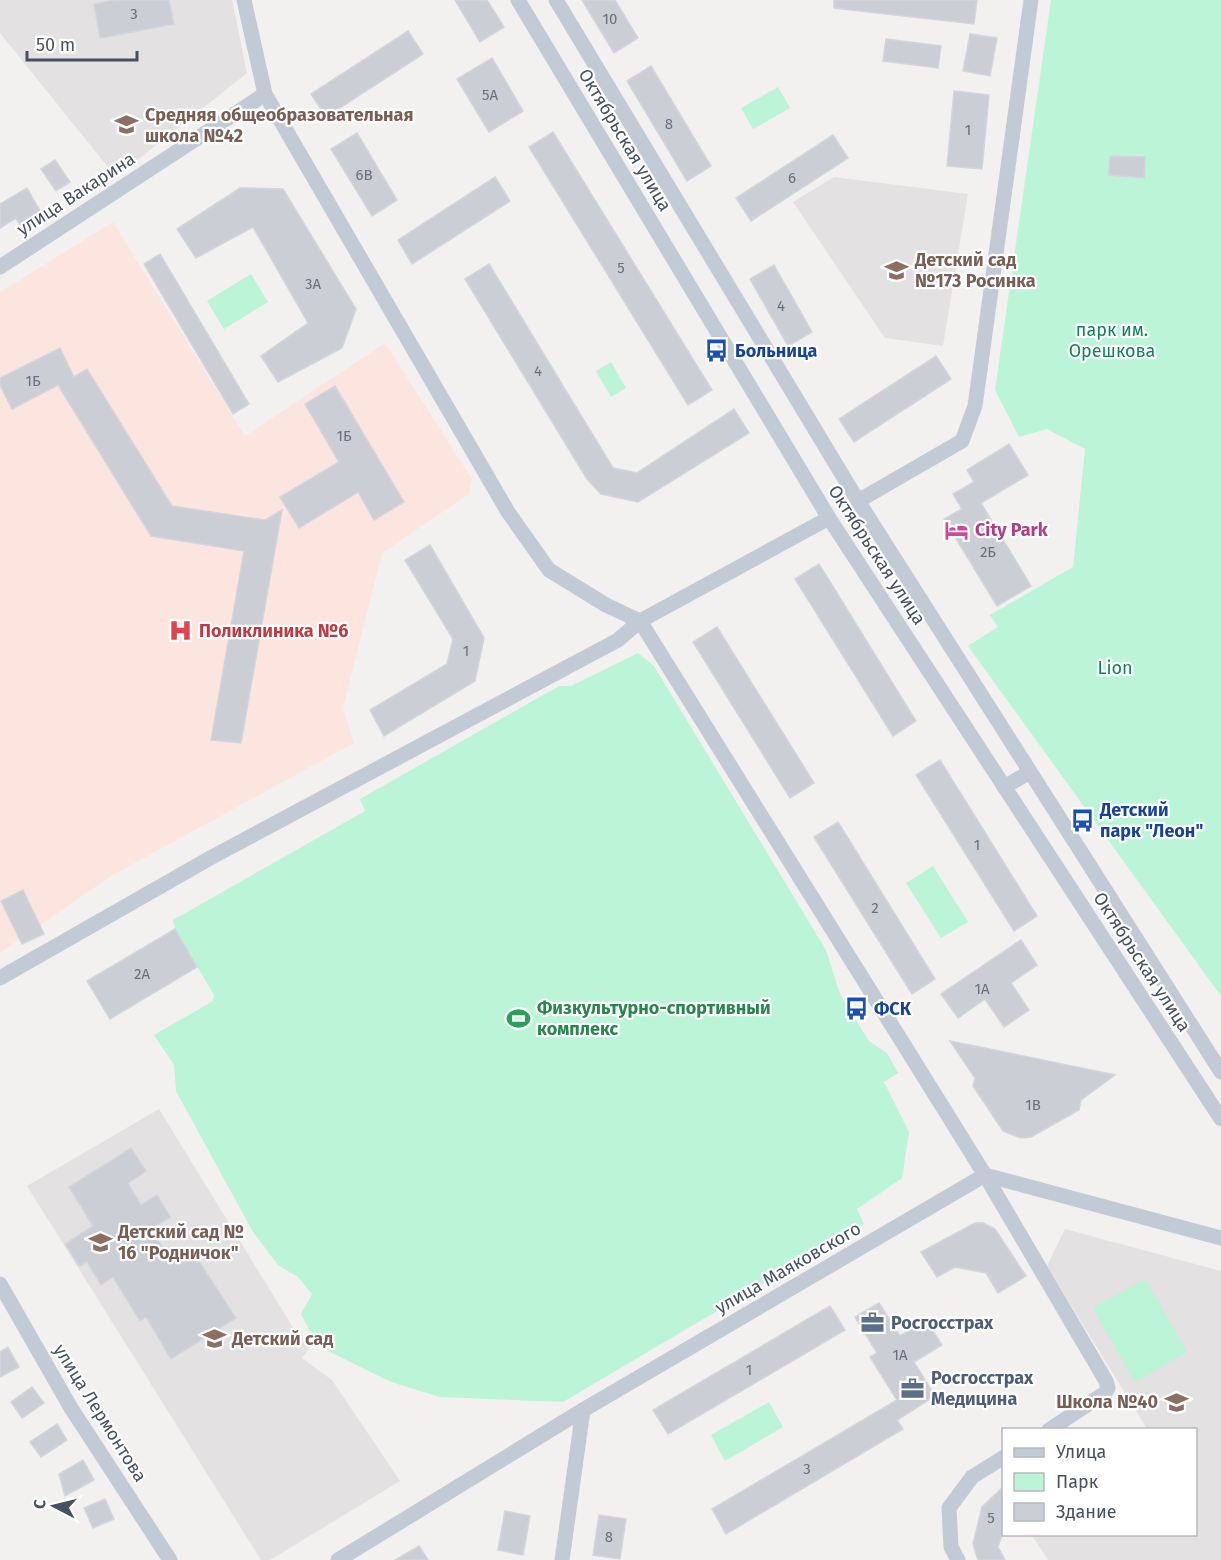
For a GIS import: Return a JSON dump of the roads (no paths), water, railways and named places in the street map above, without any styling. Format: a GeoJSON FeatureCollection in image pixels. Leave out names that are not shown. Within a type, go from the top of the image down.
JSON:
{"type":"FeatureCollection","features":[{"type":"Feature","properties":{"kind":"street"},"geometry":{"type":"LineString","coordinates":[[244,0],[265,94],[508,512],[549,570],[606,605],[640,621],[985,1175],[1106,1381],[1108,1388],[1105,1394],[1051,1428]]}},
{"type":"Feature","properties":{"kind":"street","name":"Октябрьская улица"},"geometry":{"type":"LineString","coordinates":[[518,0],[829,518],[1221,1119]]}},
{"type":"Feature","properties":{"kind":"street","name":"Октябрьская улица"},"geometry":{"type":"LineString","coordinates":[[556,0],[858,501],[1221,1072]]}},
{"type":"Feature","properties":{"kind":"street"},"geometry":{"type":"LineString","coordinates":[[858,501],[962,441],[975,406],[1031,0]]}},
{"type":"Feature","properties":{"kind":"street","name":"улица Вакарина"},"geometry":{"type":"LineString","coordinates":[[0,267],[265,94]]}},
{"type":"Feature","properties":{"kind":"street"},"geometry":{"type":"LineString","coordinates":[[0,978],[212,857],[618,640],[640,621],[829,518]]}},
{"type":"Feature","properties":{"kind":"street"},"geometry":{"type":"LineString","coordinates":[[1004,787],[1030,772]]}},
{"type":"Feature","properties":{"kind":"street"},"geometry":{"type":"LineString","coordinates":[[1174,1047],[1197,1034]]}},
{"type":"Feature","properties":{"kind":"street"},"geometry":{"type":"LineString","coordinates":[[985,1175],[1221,1238]]}},
{"type":"Feature","properties":{"kind":"street","name":"улица Маяковского"},"geometry":{"type":"LineString","coordinates":[[338,1560],[583,1410],[985,1175]]}},
{"type":"Feature","properties":{"kind":"street","name":"улица Лермонтова"},"geometry":{"type":"LineString","coordinates":[[0,1284],[71,1408],[170,1560]]}},
{"type":"Feature","properties":{"kind":"street"},"geometry":{"type":"LineString","coordinates":[[562,1560],[583,1410]]}},
{"type":"Feature","properties":{"kind":"street"},"geometry":{"type":"LineString","coordinates":[[958,1560],[951,1547],[949,1508],[972,1477],[1002,1458]]}},
{"type":"Feature","properties":{"kind":"place","name":"Средняя общеобразовательная школа №42"},"geometry":{"type":"Point","coordinates":[127,125]}},
{"type":"Feature","properties":{"kind":"place","name":"Детский сад №173 Росинка"},"geometry":{"type":"Point","coordinates":[897,270]}},
{"type":"Feature","properties":{"kind":"place","name":"Больница"},"geometry":{"type":"Point","coordinates":[717,351]}},
{"type":"Feature","properties":{"kind":"place","name":"City Park"},"geometry":{"type":"Point","coordinates":[957,530]}},
{"type":"Feature","properties":{"kind":"place","name":"Поликлиника №6"},"geometry":{"type":"Point","coordinates":[181,631]}},
{"type":"Feature","properties":{"kind":"place","name":"Детский парк \"Леон\""},"geometry":{"type":"Point","coordinates":[1082,820]}},
{"type":"Feature","properties":{"kind":"place","name":"ФСК"},"geometry":{"type":"Point","coordinates":[856,1009]}},
{"type":"Feature","properties":{"kind":"place","name":"Физкультурно-спортивный комплекс"},"geometry":{"type":"Point","coordinates":[519,1018]}},
{"type":"Feature","properties":{"kind":"place","name":"Детский сад № 16 \"Родничок\""},"geometry":{"type":"Point","coordinates":[100,1242]}},
{"type":"Feature","properties":{"kind":"place","name":"Росгосстрах"},"geometry":{"type":"Point","coordinates":[873,1323]}},
{"type":"Feature","properties":{"kind":"place","name":"Детский сад"},"geometry":{"type":"Point","coordinates":[214,1339]}},
{"type":"Feature","properties":{"kind":"place","name":"Росгосстрах Медицина"},"geometry":{"type":"Point","coordinates":[913,1388]}},
{"type":"Feature","properties":{"kind":"place","name":"Школа №40"},"geometry":{"type":"Point","coordinates":[1176,1402]}},
{"type":"Feature","properties":{"kind":"park label","name":"парк им. Орешкова"},"geometry":{"type":"Point","coordinates":[1112,340]}},
{"type":"Feature","properties":{"kind":"park label","name":"Lion"},"geometry":{"type":"Point","coordinates":[1115,668]}}]}
